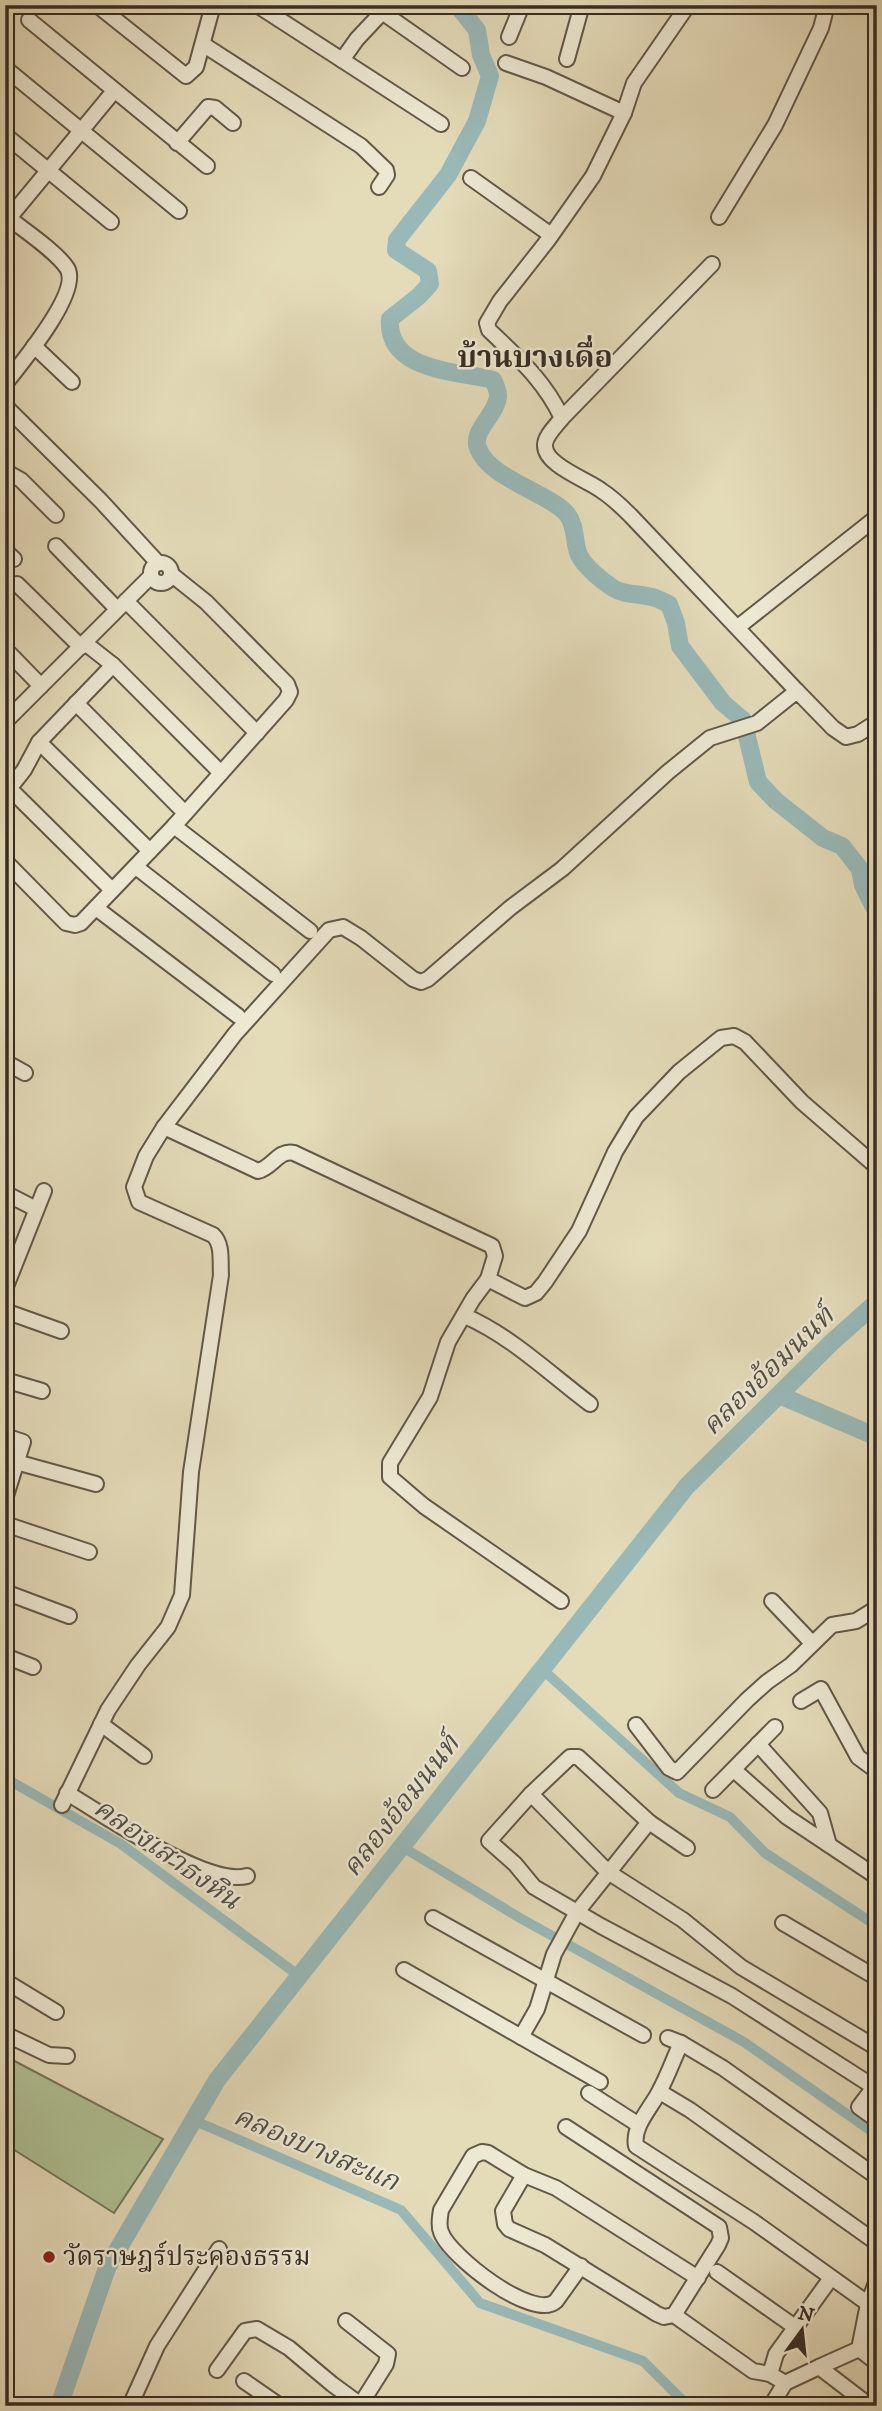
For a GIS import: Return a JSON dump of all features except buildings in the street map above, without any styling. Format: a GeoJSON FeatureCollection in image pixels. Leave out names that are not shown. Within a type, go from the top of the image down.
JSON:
{"type":"FeatureCollection","features":[{"type":"Feature","properties":{"kind":"street"},"geometry":{"type":"LineString","coordinates":[[97,5],[183,76],[189,76],[196,67],[214,5]]}},
{"type":"Feature","properties":{"kind":"street"},"geometry":{"type":"LineString","coordinates":[[257,5],[441,124]]}},
{"type":"Feature","properties":{"kind":"street"},"geometry":{"type":"LineString","coordinates":[[509,37],[522,5]]}},
{"type":"Feature","properties":{"kind":"street"},"geometry":{"type":"LineString","coordinates":[[567,59],[580,12],[572,5]]}},
{"type":"Feature","properties":{"kind":"street"},"geometry":{"type":"LineString","coordinates":[[562,418],[534,372],[489,330],[487,323],[500,301],[593,176],[624,113],[640,72],[688,5]]}},
{"type":"Feature","properties":{"kind":"street"},"geometry":{"type":"LineString","coordinates":[[719,217],[775,125],[821,28],[827,5]]}},
{"type":"Feature","properties":{"kind":"street"},"geometry":{"type":"LineString","coordinates":[[342,61],[381,7],[462,68]]}},
{"type":"Feature","properties":{"kind":"street"},"geometry":{"type":"LineString","coordinates":[[29,20],[207,166]]}},
{"type":"Feature","properties":{"kind":"street"},"geometry":{"type":"LineString","coordinates":[[204,45],[361,146],[384,165],[387,175],[379,187]]}},
{"type":"Feature","properties":{"kind":"street"},"geometry":{"type":"LineString","coordinates":[[506,63],[546,77],[624,113]]}},
{"type":"Feature","properties":{"kind":"street"},"geometry":{"type":"LineString","coordinates":[[5,68],[179,211]]}},
{"type":"Feature","properties":{"kind":"street"},"geometry":{"type":"LineString","coordinates":[[5,384],[57,313],[70,284],[70,274],[58,258],[7,216],[114,91]]}},
{"type":"Feature","properties":{"kind":"street"},"geometry":{"type":"LineString","coordinates":[[177,142],[208,107],[215,108],[233,122]]}},
{"type":"Feature","properties":{"kind":"street"},"geometry":{"type":"LineString","coordinates":[[5,135],[111,222]]}},
{"type":"Feature","properties":{"kind":"street"},"geometry":{"type":"LineString","coordinates":[[471,178],[551,235]]}},
{"type":"Feature","properties":{"kind":"street"},"geometry":{"type":"LineString","coordinates":[[712,264],[562,418],[545,440],[544,449],[565,470],[601,489],[615,500],[833,728],[846,737],[858,734],[877,722]]}},
{"type":"Feature","properties":{"kind":"street"},"geometry":{"type":"LineString","coordinates":[[33,346],[72,382]]}},
{"type":"Feature","properties":{"kind":"street"},"geometry":{"type":"LineString","coordinates":[[5,406],[101,501],[155,569],[156,582],[164,582],[171,573],[206,602],[287,684],[290,692],[286,700],[174,826],[81,923],[66,923],[5,861]]}},
{"type":"Feature","properties":{"kind":"street"},"geometry":{"type":"LineString","coordinates":[[6,473],[21,480],[57,515]]}},
{"type":"Feature","properties":{"kind":"street"},"geometry":{"type":"LineString","coordinates":[[738,627],[877,517]]}},
{"type":"Feature","properties":{"kind":"street"},"geometry":{"type":"LineString","coordinates":[[56,546],[257,733]]}},
{"type":"Feature","properties":{"kind":"street"},"geometry":{"type":"LineString","coordinates":[[5,722],[155,569]]}},
{"type":"Feature","properties":{"kind":"street"},"geometry":{"type":"LineString","coordinates":[[17,584],[83,645],[113,665],[221,773]]}},
{"type":"Feature","properties":{"kind":"street"},"geometry":{"type":"LineString","coordinates":[[5,649],[41,686]]}},
{"type":"Feature","properties":{"kind":"street"},"geometry":{"type":"LineString","coordinates":[[112,890],[8,791],[24,770],[39,741],[113,665]]}},
{"type":"Feature","properties":{"kind":"street"},"geometry":{"type":"LineString","coordinates":[[247,1875],[238,1878],[225,1876],[184,1862],[65,1799],[101,1724],[138,1665],[168,1627],[182,1595],[191,1472],[221,1275],[218,1240],[153,1210],[139,1202],[135,1196],[134,1187],[146,1156],[164,1127],[235,1034],[330,930],[343,927],[412,979],[421,982],[428,979],[510,908],[562,869],[668,772],[710,738],[757,723],[797,691]]}},
{"type":"Feature","properties":{"kind":"street"},"geometry":{"type":"LineString","coordinates":[[76,703],[185,813]]}},
{"type":"Feature","properties":{"kind":"street"},"geometry":{"type":"LineString","coordinates":[[39,741],[150,851]]}},
{"type":"Feature","properties":{"kind":"street"},"geometry":{"type":"LineString","coordinates":[[174,826],[310,931]]}},
{"type":"Feature","properties":{"kind":"street"},"geometry":{"type":"LineString","coordinates":[[136,867],[273,974]]}},
{"type":"Feature","properties":{"kind":"street"},"geometry":{"type":"LineString","coordinates":[[96,908],[238,1016]]}},
{"type":"Feature","properties":{"kind":"street"},"geometry":{"type":"LineString","coordinates":[[488,1279],[526,1298],[536,1293],[579,1231],[615,1152],[636,1117],[679,1072],[721,1038],[734,1036],[746,1042],[802,1102],[877,1167]]}},
{"type":"Feature","properties":{"kind":"street"},"geometry":{"type":"LineString","coordinates":[[5,1062],[26,1073]]}},
{"type":"Feature","properties":{"kind":"street"},"geometry":{"type":"LineString","coordinates":[[164,1127],[258,1171],[266,1170],[283,1153],[294,1153],[492,1246],[495,1256],[488,1279],[473,1298],[448,1342],[430,1396],[390,1463],[390,1477],[424,1506],[561,1601]]}},
{"type":"Feature","properties":{"kind":"street"},"geometry":{"type":"LineString","coordinates":[[5,1289],[9,1268],[44,1191]]}},
{"type":"Feature","properties":{"kind":"street"},"geometry":{"type":"LineString","coordinates":[[5,1193],[36,1209]]}},
{"type":"Feature","properties":{"kind":"street"},"geometry":{"type":"LineString","coordinates":[[5,1311],[61,1331]]}},
{"type":"Feature","properties":{"kind":"street"},"geometry":{"type":"LineString","coordinates":[[465,1316],[518,1348],[590,1404]]}},
{"type":"Feature","properties":{"kind":"street"},"geometry":{"type":"LineString","coordinates":[[5,1380],[42,1391]]}},
{"type":"Feature","properties":{"kind":"street"},"geometry":{"type":"LineString","coordinates":[[5,1436],[23,1442],[5,1499]]}},
{"type":"Feature","properties":{"kind":"street"},"geometry":{"type":"LineString","coordinates":[[16,1462],[96,1484]]}},
{"type":"Feature","properties":{"kind":"street"},"geometry":{"type":"LineString","coordinates":[[5,1524],[89,1552]]}},
{"type":"Feature","properties":{"kind":"street"},"geometry":{"type":"LineString","coordinates":[[5,1591],[69,1616]]}},
{"type":"Feature","properties":{"kind":"street"},"geometry":{"type":"LineString","coordinates":[[772,1601],[812,1643]]}},
{"type":"Feature","properties":{"kind":"street"},"geometry":{"type":"LineString","coordinates":[[636,1725],[669,1768],[677,1772],[747,1700],[791,1665],[832,1625],[856,1621],[877,1608]]}},
{"type":"Feature","properties":{"kind":"street"},"geometry":{"type":"LineString","coordinates":[[5,1656],[33,1667]]}},
{"type":"Feature","properties":{"kind":"street"},"geometry":{"type":"LineString","coordinates":[[801,1701],[821,1689],[858,1757],[877,1771]]}},
{"type":"Feature","properties":{"kind":"street"},"geometry":{"type":"LineString","coordinates":[[101,1724],[144,1756]]}},
{"type":"Feature","properties":{"kind":"street"},"geometry":{"type":"LineString","coordinates":[[713,1790],[775,1727]]}},
{"type":"Feature","properties":{"kind":"street"},"geometry":{"type":"LineString","coordinates":[[758,1744],[820,1813],[829,1845]]}},
{"type":"Feature","properties":{"kind":"street"},"geometry":{"type":"LineString","coordinates":[[687,1848],[649,1822],[578,1757],[570,1757],[531,1794],[489,1841],[515,1864],[534,1887],[732,1996],[876,2085],[859,2107],[877,2120]]}},
{"type":"Feature","properties":{"kind":"street"},"geometry":{"type":"LineString","coordinates":[[734,1770],[787,1816],[877,1877]]}},
{"type":"Feature","properties":{"kind":"street"},"geometry":{"type":"LineString","coordinates":[[531,1794],[608,1872],[683,1920],[741,1967],[877,2048]]}},
{"type":"Feature","properties":{"kind":"street"},"geometry":{"type":"LineString","coordinates":[[521,2037],[533,2019],[554,1954],[577,1913],[649,1822]]}},
{"type":"Feature","properties":{"kind":"street"},"geometry":{"type":"LineString","coordinates":[[433,1918],[643,2035]]}},
{"type":"Feature","properties":{"kind":"street"},"geometry":{"type":"LineString","coordinates":[[783,1923],[877,1978]]}},
{"type":"Feature","properties":{"kind":"street"},"geometry":{"type":"LineString","coordinates":[[404,1970],[600,2082]]}},
{"type":"Feature","properties":{"kind":"street"},"geometry":{"type":"LineString","coordinates":[[5,1981],[56,2012]]}},
{"type":"Feature","properties":{"kind":"street"},"geometry":{"type":"LineString","coordinates":[[5,2034],[49,2055],[66,2056]]}},
{"type":"Feature","properties":{"kind":"street"},"geometry":{"type":"LineString","coordinates":[[873,2307],[754,2222],[640,2151],[635,2140],[639,2125],[660,2092],[674,2040],[723,2068],[877,2178]]}},
{"type":"Feature","properties":{"kind":"street"},"geometry":{"type":"LineString","coordinates":[[660,2092],[690,2110],[877,2242]]}},
{"type":"Feature","properties":{"kind":"street"},"geometry":{"type":"LineString","coordinates":[[589,2093],[639,2125]]}},
{"type":"Feature","properties":{"kind":"street"},"geometry":{"type":"LineString","coordinates":[[524,2175],[503,2211],[505,2224],[509,2229],[545,2245],[657,2314],[664,2317],[674,2315],[721,2238],[719,2227],[566,2127]]}},
{"type":"Feature","properties":{"kind":"street"},"geometry":{"type":"LineString","coordinates":[[581,2266],[552,2305],[539,2305],[520,2299],[468,2266],[441,2234],[439,2219],[441,2210],[473,2156],[482,2152],[488,2153],[524,2175],[556,2188],[698,2278]]}},
{"type":"Feature","properties":{"kind":"street"},"geometry":{"type":"LineString","coordinates":[[130,2406],[157,2346],[219,2249]]}},
{"type":"Feature","properties":{"kind":"street"},"geometry":{"type":"LineString","coordinates":[[717,2272],[795,2327]]}},
{"type":"Feature","properties":{"kind":"street"},"geometry":{"type":"LineString","coordinates":[[770,2374],[776,2354],[831,2278]]}},
{"type":"Feature","properties":{"kind":"street"},"geometry":{"type":"LineString","coordinates":[[771,2406],[785,2383],[859,2349],[873,2307],[877,2280]]}},
{"type":"Feature","properties":{"kind":"street"},"geometry":{"type":"LineString","coordinates":[[674,2315],[753,2371],[770,2374],[785,2383]]}},
{"type":"Feature","properties":{"kind":"street"},"geometry":{"type":"LineString","coordinates":[[217,2370],[245,2331],[263,2331],[316,2369],[326,2372],[366,2403],[386,2364],[388,2354],[346,2321]]}},
{"type":"Feature","properties":{"kind":"street"},"geometry":{"type":"LineString","coordinates":[[859,2349],[877,2363]]}},
{"type":"Feature","properties":{"kind":"street"},"geometry":{"type":"LineString","coordinates":[[819,2367],[870,2406]]}},
{"type":"Feature","properties":{"kind":"street"},"geometry":{"type":"LineString","coordinates":[[244,2381],[280,2406]]}},
{"type":"Feature","properties":{"kind":"green space"},"geometry":{"type":"Polygon","coordinates":[[[5,2056],[163,2139],[114,2213],[5,2144],[5,2056]]]}},
{"type":"Feature","properties":{"kind":"waterway"},"geometry":{"type":"LineString","coordinates":[[457,5],[477,30],[481,55],[490,76],[477,121],[448,175],[397,240],[396,250],[428,271],[430,284],[390,319],[392,336],[399,349],[411,359],[427,366],[493,380],[498,393],[497,402],[481,428],[477,441],[484,459],[506,477],[547,499],[567,514],[579,555],[589,569],[604,582],[618,591],[650,596],[669,604],[680,646],[723,703],[743,720],[758,782],[776,801],[823,838],[842,846],[860,869],[863,885],[877,913]]}},
{"type":"Feature","properties":{"kind":"waterway","name":"คลองอ้อมนนท์"},"geometry":{"type":"LineString","coordinates":[[59,2406],[107,2268],[217,2080],[687,1486],[831,1343],[877,1302]]}},
{"type":"Feature","properties":{"kind":"waterway"},"geometry":{"type":"LineString","coordinates":[[779,1395],[877,1437]]}},
{"type":"Feature","properties":{"kind":"waterway"},"geometry":{"type":"LineString","coordinates":[[542,1669],[679,1793],[730,1817],[765,1853],[877,1926]]}},
{"type":"Feature","properties":{"kind":"waterway","name":"คลองเสาธงหิน"},"geometry":{"type":"LineString","coordinates":[[5,1778],[121,1844],[298,1975]]}},
{"type":"Feature","properties":{"kind":"waterway"},"geometry":{"type":"LineString","coordinates":[[401,1846],[520,1918],[744,2042],[877,2135]]}},
{"type":"Feature","properties":{"kind":"waterway","name":"คลองบางสะแก"},"geometry":{"type":"LineString","coordinates":[[193,2120],[401,2210],[480,2303],[643,2361],[688,2406]]}},
{"type":"Feature","properties":{"kind":"place","name":"วัดราษฎร์ประคองธรรม"},"geometry":{"type":"Point","coordinates":[49,2257]}},
{"type":"Feature","properties":{"kind":"district","name":"บ้านบางเดื่อ"},"geometry":{"type":"Point","coordinates":[535,358]}}]}
